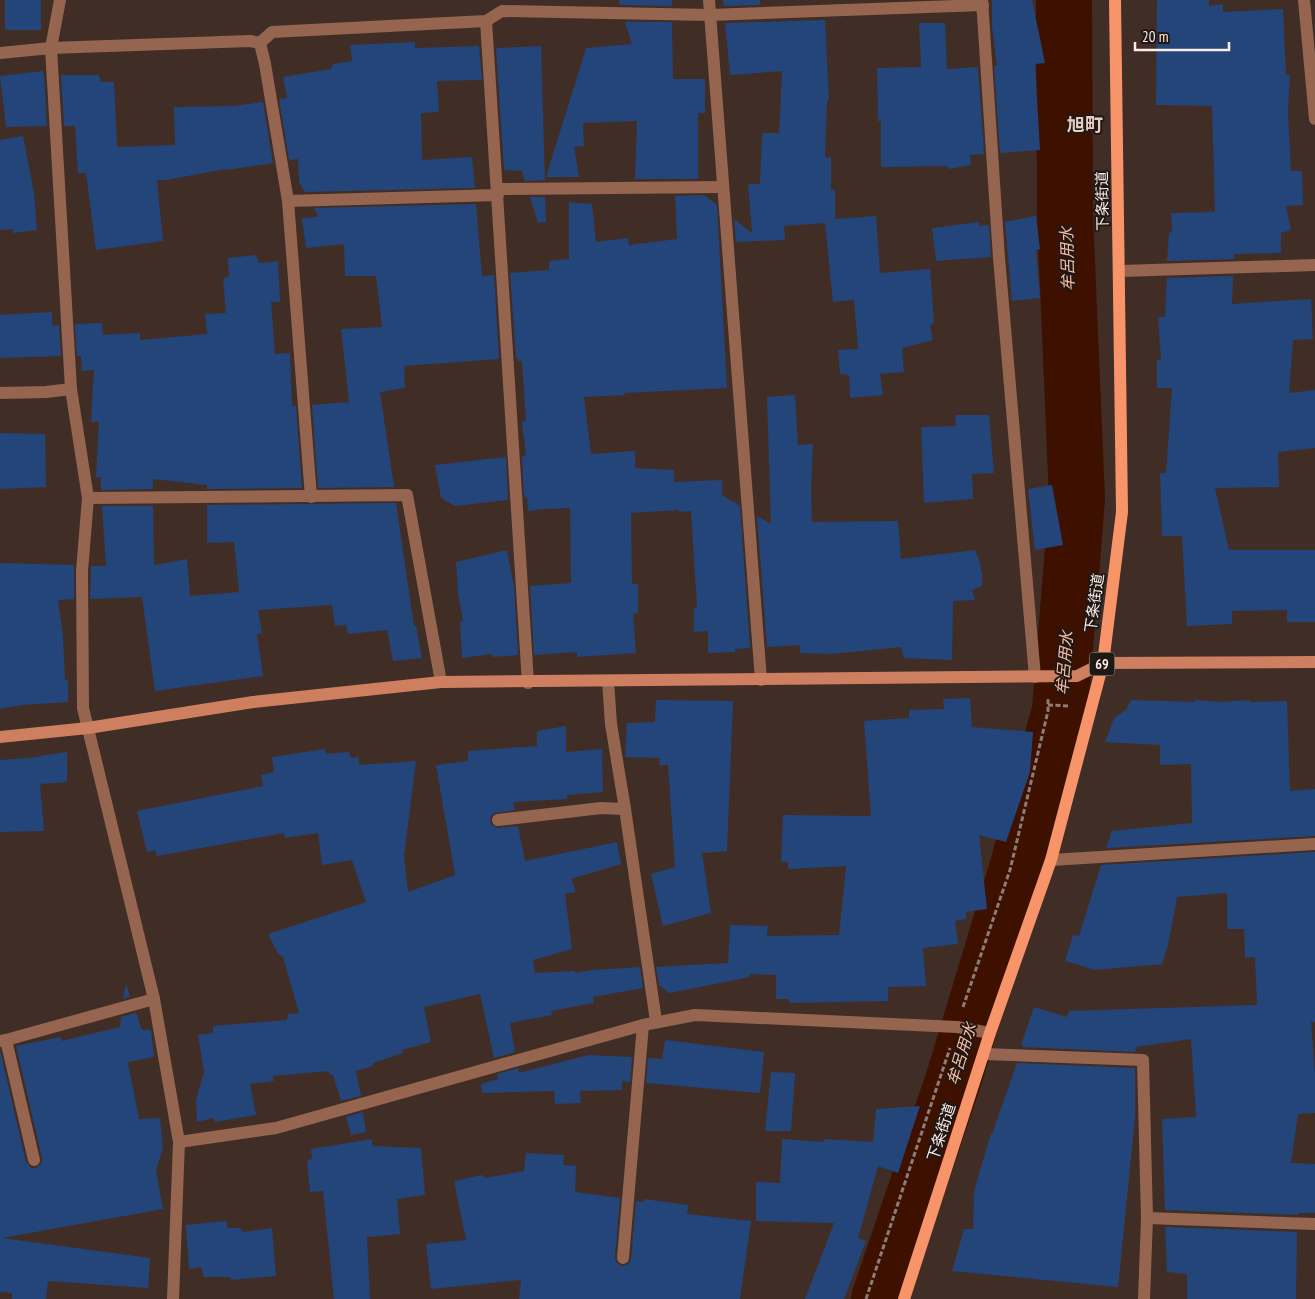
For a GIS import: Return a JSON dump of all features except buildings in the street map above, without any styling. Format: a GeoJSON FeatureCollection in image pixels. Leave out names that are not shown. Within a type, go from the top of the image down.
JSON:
{"type":"FeatureCollection","features":[{"type":"Feature","properties":{"kind":"main road","name":"下条街道"},"geometry":{"type":"LineString","coordinates":[[904,1299],[984,1054],[987,1033],[1051,860],[1103,663],[1122,512],[1115,0]]}},
{"type":"Feature","properties":{"kind":"street"},"geometry":{"type":"LineString","coordinates":[[60,0],[51,48],[71,389],[88,498],[82,571],[83,708],[154,999],[179,1142],[173,1299]]}},
{"type":"Feature","properties":{"kind":"street"},"geometry":{"type":"LineString","coordinates":[[709,0],[761,680]]}},
{"type":"Feature","properties":{"kind":"street"},"geometry":{"type":"LineString","coordinates":[[1304,0],[1315,119]]}},
{"type":"Feature","properties":{"kind":"street"},"geometry":{"type":"LineString","coordinates":[[260,43],[272,32],[486,21],[502,11],[710,15],[982,3],[999,258],[1035,677]]}},
{"type":"Feature","properties":{"kind":"street"},"geometry":{"type":"LineString","coordinates":[[486,21],[528,683]]}},
{"type":"Feature","properties":{"kind":"street"},"geometry":{"type":"LineString","coordinates":[[0,53],[51,48],[250,41],[260,43]]}},
{"type":"Feature","properties":{"kind":"street"},"geometry":{"type":"LineString","coordinates":[[260,43],[288,201],[311,497]]}},
{"type":"Feature","properties":{"kind":"street"},"geometry":{"type":"LineString","coordinates":[[288,201],[497,192],[722,187]]}},
{"type":"Feature","properties":{"kind":"street"},"geometry":{"type":"LineString","coordinates":[[1120,271],[1315,265]]}},
{"type":"Feature","properties":{"kind":"street"},"geometry":{"type":"LineString","coordinates":[[0,392],[46,392],[71,389]]}},
{"type":"Feature","properties":{"kind":"street"},"geometry":{"type":"LineString","coordinates":[[88,498],[407,496],[441,682]]}},
{"type":"Feature","properties":{"kind":"street"},"geometry":{"type":"LineString","coordinates":[[0,737],[88,728],[254,702],[441,682],[528,683],[1035,677],[1077,676],[1103,663],[1315,662]]}},
{"type":"Feature","properties":{"kind":"street"},"geometry":{"type":"LineString","coordinates":[[608,681],[611,724],[656,1022]]}},
{"type":"Feature","properties":{"kind":"street"},"geometry":{"type":"LineString","coordinates":[[498,820],[601,808],[625,809]]}},
{"type":"Feature","properties":{"kind":"street"},"geometry":{"type":"LineString","coordinates":[[1051,860],[1315,844]]}},
{"type":"Feature","properties":{"kind":"street"},"geometry":{"type":"LineString","coordinates":[[34,1160],[3,1040],[154,999]]}},
{"type":"Feature","properties":{"kind":"street"},"geometry":{"type":"LineString","coordinates":[[179,1142],[276,1128],[643,1025],[695,1015],[957,1027],[987,1033]]}},
{"type":"Feature","properties":{"kind":"street"},"geometry":{"type":"LineString","coordinates":[[623,1258],[643,1025]]}},
{"type":"Feature","properties":{"kind":"street"},"geometry":{"type":"LineString","coordinates":[[984,1054],[1144,1060],[1147,1218],[1144,1299]]}},
{"type":"Feature","properties":{"kind":"street"},"geometry":{"type":"LineString","coordinates":[[1147,1218],[1315,1224]]}},
{"type":"Feature","properties":{"kind":"path"},"geometry":{"type":"LineString","coordinates":[[866,1299],[1010,870],[1049,705],[1048,695]]}},
{"type":"Feature","properties":{"kind":"path"},"geometry":{"type":"LineString","coordinates":[[1049,705],[1074,706]]}},
{"type":"Feature","properties":{"kind":"waterway","name":"牟呂用水"},"geometry":{"type":"LineString","coordinates":[[879,1299],[954,1078],[1017,869],[1060,710],[1077,499],[1065,215],[1064,0]]}},
{"type":"Feature","properties":{"kind":"district","name":"旭町"},"geometry":{"type":"Point","coordinates":[1085,124]}}]}
